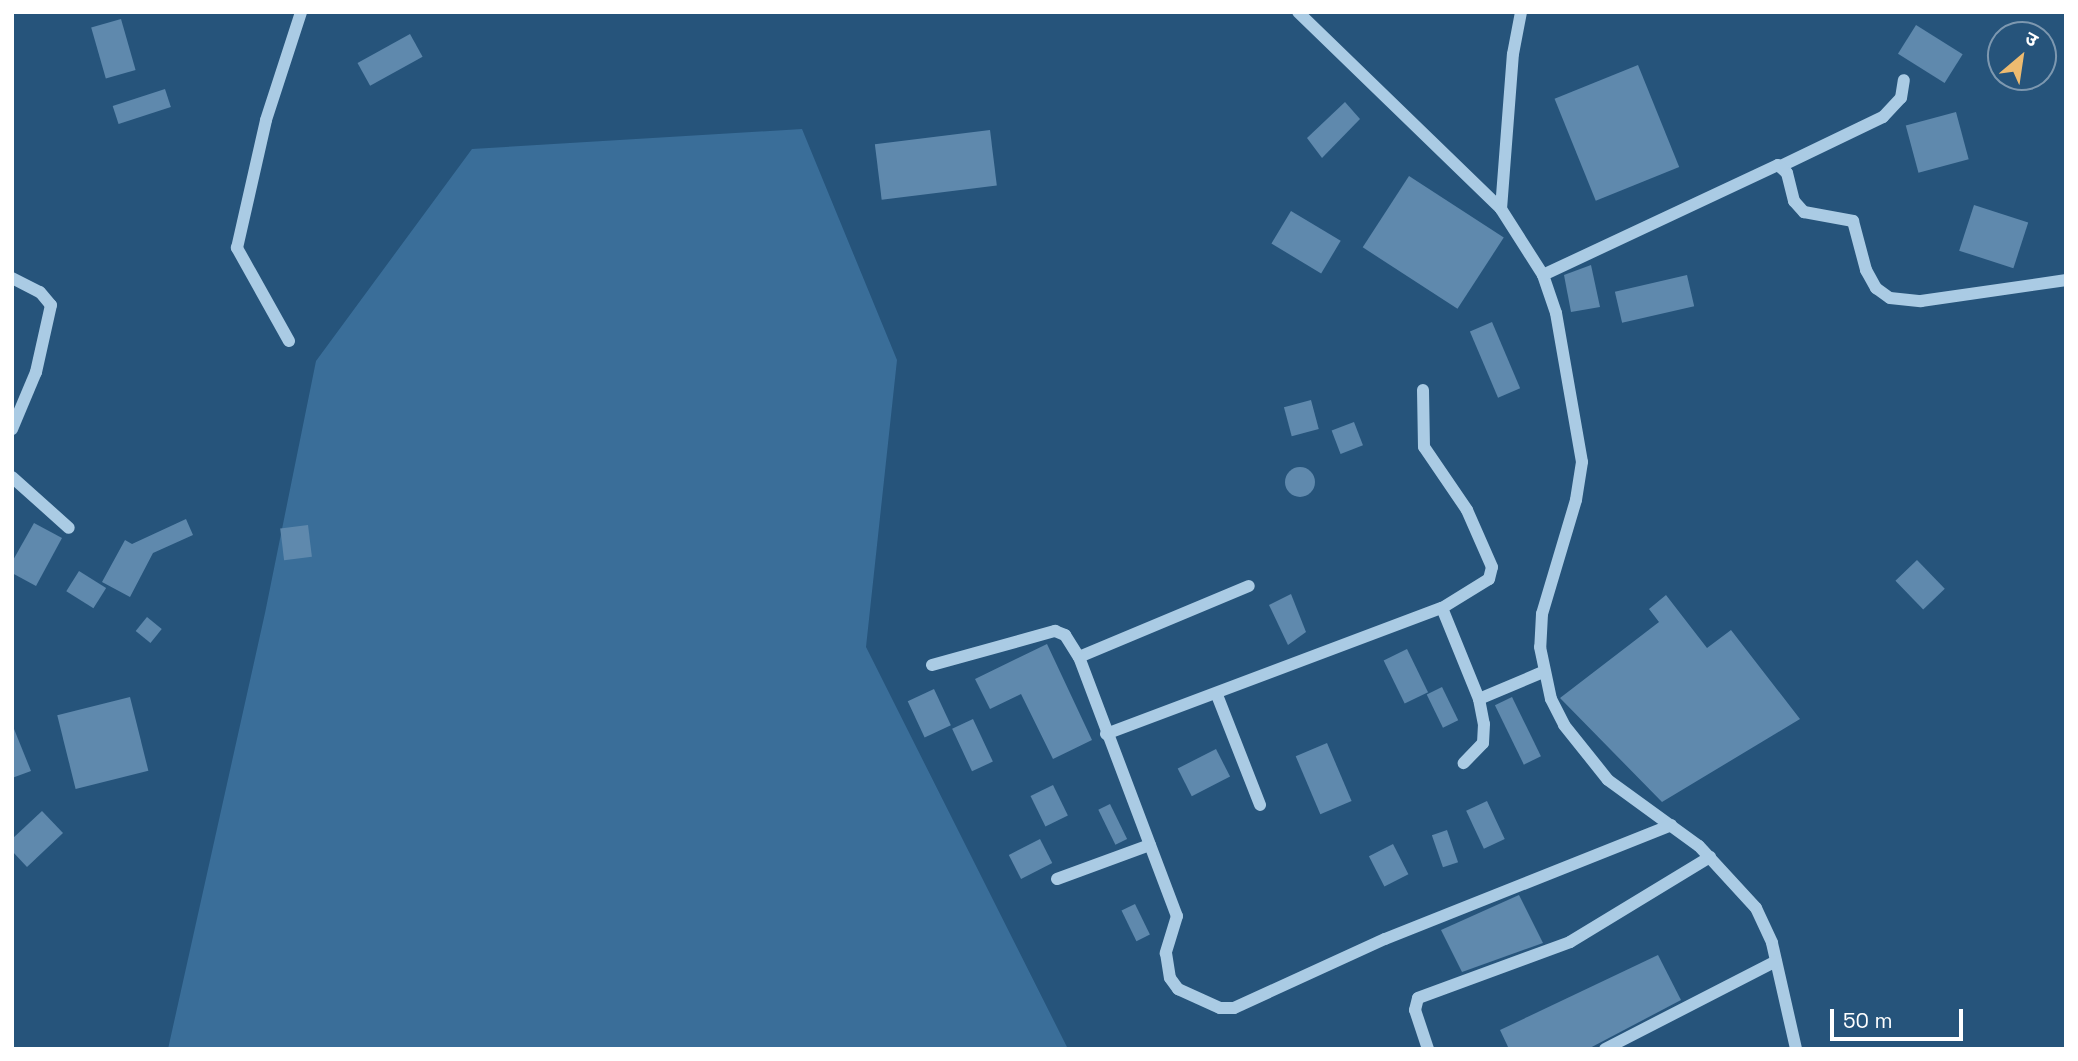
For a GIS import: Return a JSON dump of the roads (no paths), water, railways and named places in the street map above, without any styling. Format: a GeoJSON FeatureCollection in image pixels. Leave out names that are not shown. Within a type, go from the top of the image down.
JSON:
{"type":"FeatureCollection","features":[{"type":"Feature","properties":{"kind":"street"},"geometry":{"type":"LineString","coordinates":[[289,341],[237,248],[266,120],[301,12]]}},
{"type":"Feature","properties":{"kind":"street"},"geometry":{"type":"LineString","coordinates":[[1298,12],[1501,209],[1543,275],[1556,313],[1582,462],[1576,500],[1542,614],[1543,672],[1564,725],[1608,780],[1710,857],[1756,908],[1776,961],[1796,1049]]}},
{"type":"Feature","properties":{"kind":"street"},"geometry":{"type":"LineString","coordinates":[[1501,209],[1513,54],[1521,12]]}},
{"type":"Feature","properties":{"kind":"street"},"geometry":{"type":"LineString","coordinates":[[1543,275],[1762,170],[1781,166],[1883,117],[1901,98],[1904,80]]}},
{"type":"Feature","properties":{"kind":"street"},"geometry":{"type":"LineString","coordinates":[[1781,166],[1789,176],[1794,201],[1804,212],[1853,221],[1871,281],[1890,298],[1921,301],[2066,280]]}},
{"type":"Feature","properties":{"kind":"street"},"geometry":{"type":"LineString","coordinates":[[12,278],[40,292],[51,305],[36,372],[12,429]]}},
{"type":"Feature","properties":{"kind":"street"},"geometry":{"type":"LineString","coordinates":[[1106,734],[1217,695],[1442,608],[1481,585],[1492,573],[1466,510],[1424,447],[1423,390]]}},
{"type":"Feature","properties":{"kind":"street"},"geometry":{"type":"LineString","coordinates":[[12,477],[69,528]]}},
{"type":"Feature","properties":{"kind":"street"},"geometry":{"type":"LineString","coordinates":[[1079,657],[1249,586]]}},
{"type":"Feature","properties":{"kind":"street"},"geometry":{"type":"LineString","coordinates":[[1442,608],[1479,699],[1483,743],[1464,763]]}},
{"type":"Feature","properties":{"kind":"street"},"geometry":{"type":"LineString","coordinates":[[932,666],[1055,631],[1065,635],[1079,657],[1178,920],[1166,953],[1170,978],[1178,989],[1197,999],[1234,1009],[1384,939],[1671,825]]}},
{"type":"Feature","properties":{"kind":"street"},"geometry":{"type":"LineString","coordinates":[[1479,699],[1543,672]]}},
{"type":"Feature","properties":{"kind":"street"},"geometry":{"type":"LineString","coordinates":[[1217,695],[1260,805]]}},
{"type":"Feature","properties":{"kind":"street"},"geometry":{"type":"LineString","coordinates":[[1057,879],[1150,845]]}},
{"type":"Feature","properties":{"kind":"street"},"geometry":{"type":"LineString","coordinates":[[1428,1049],[1415,1010],[1418,998],[1570,942],[1710,857]]}},
{"type":"Feature","properties":{"kind":"street"},"geometry":{"type":"LineString","coordinates":[[1605,1049],[1776,961]]}}]}
